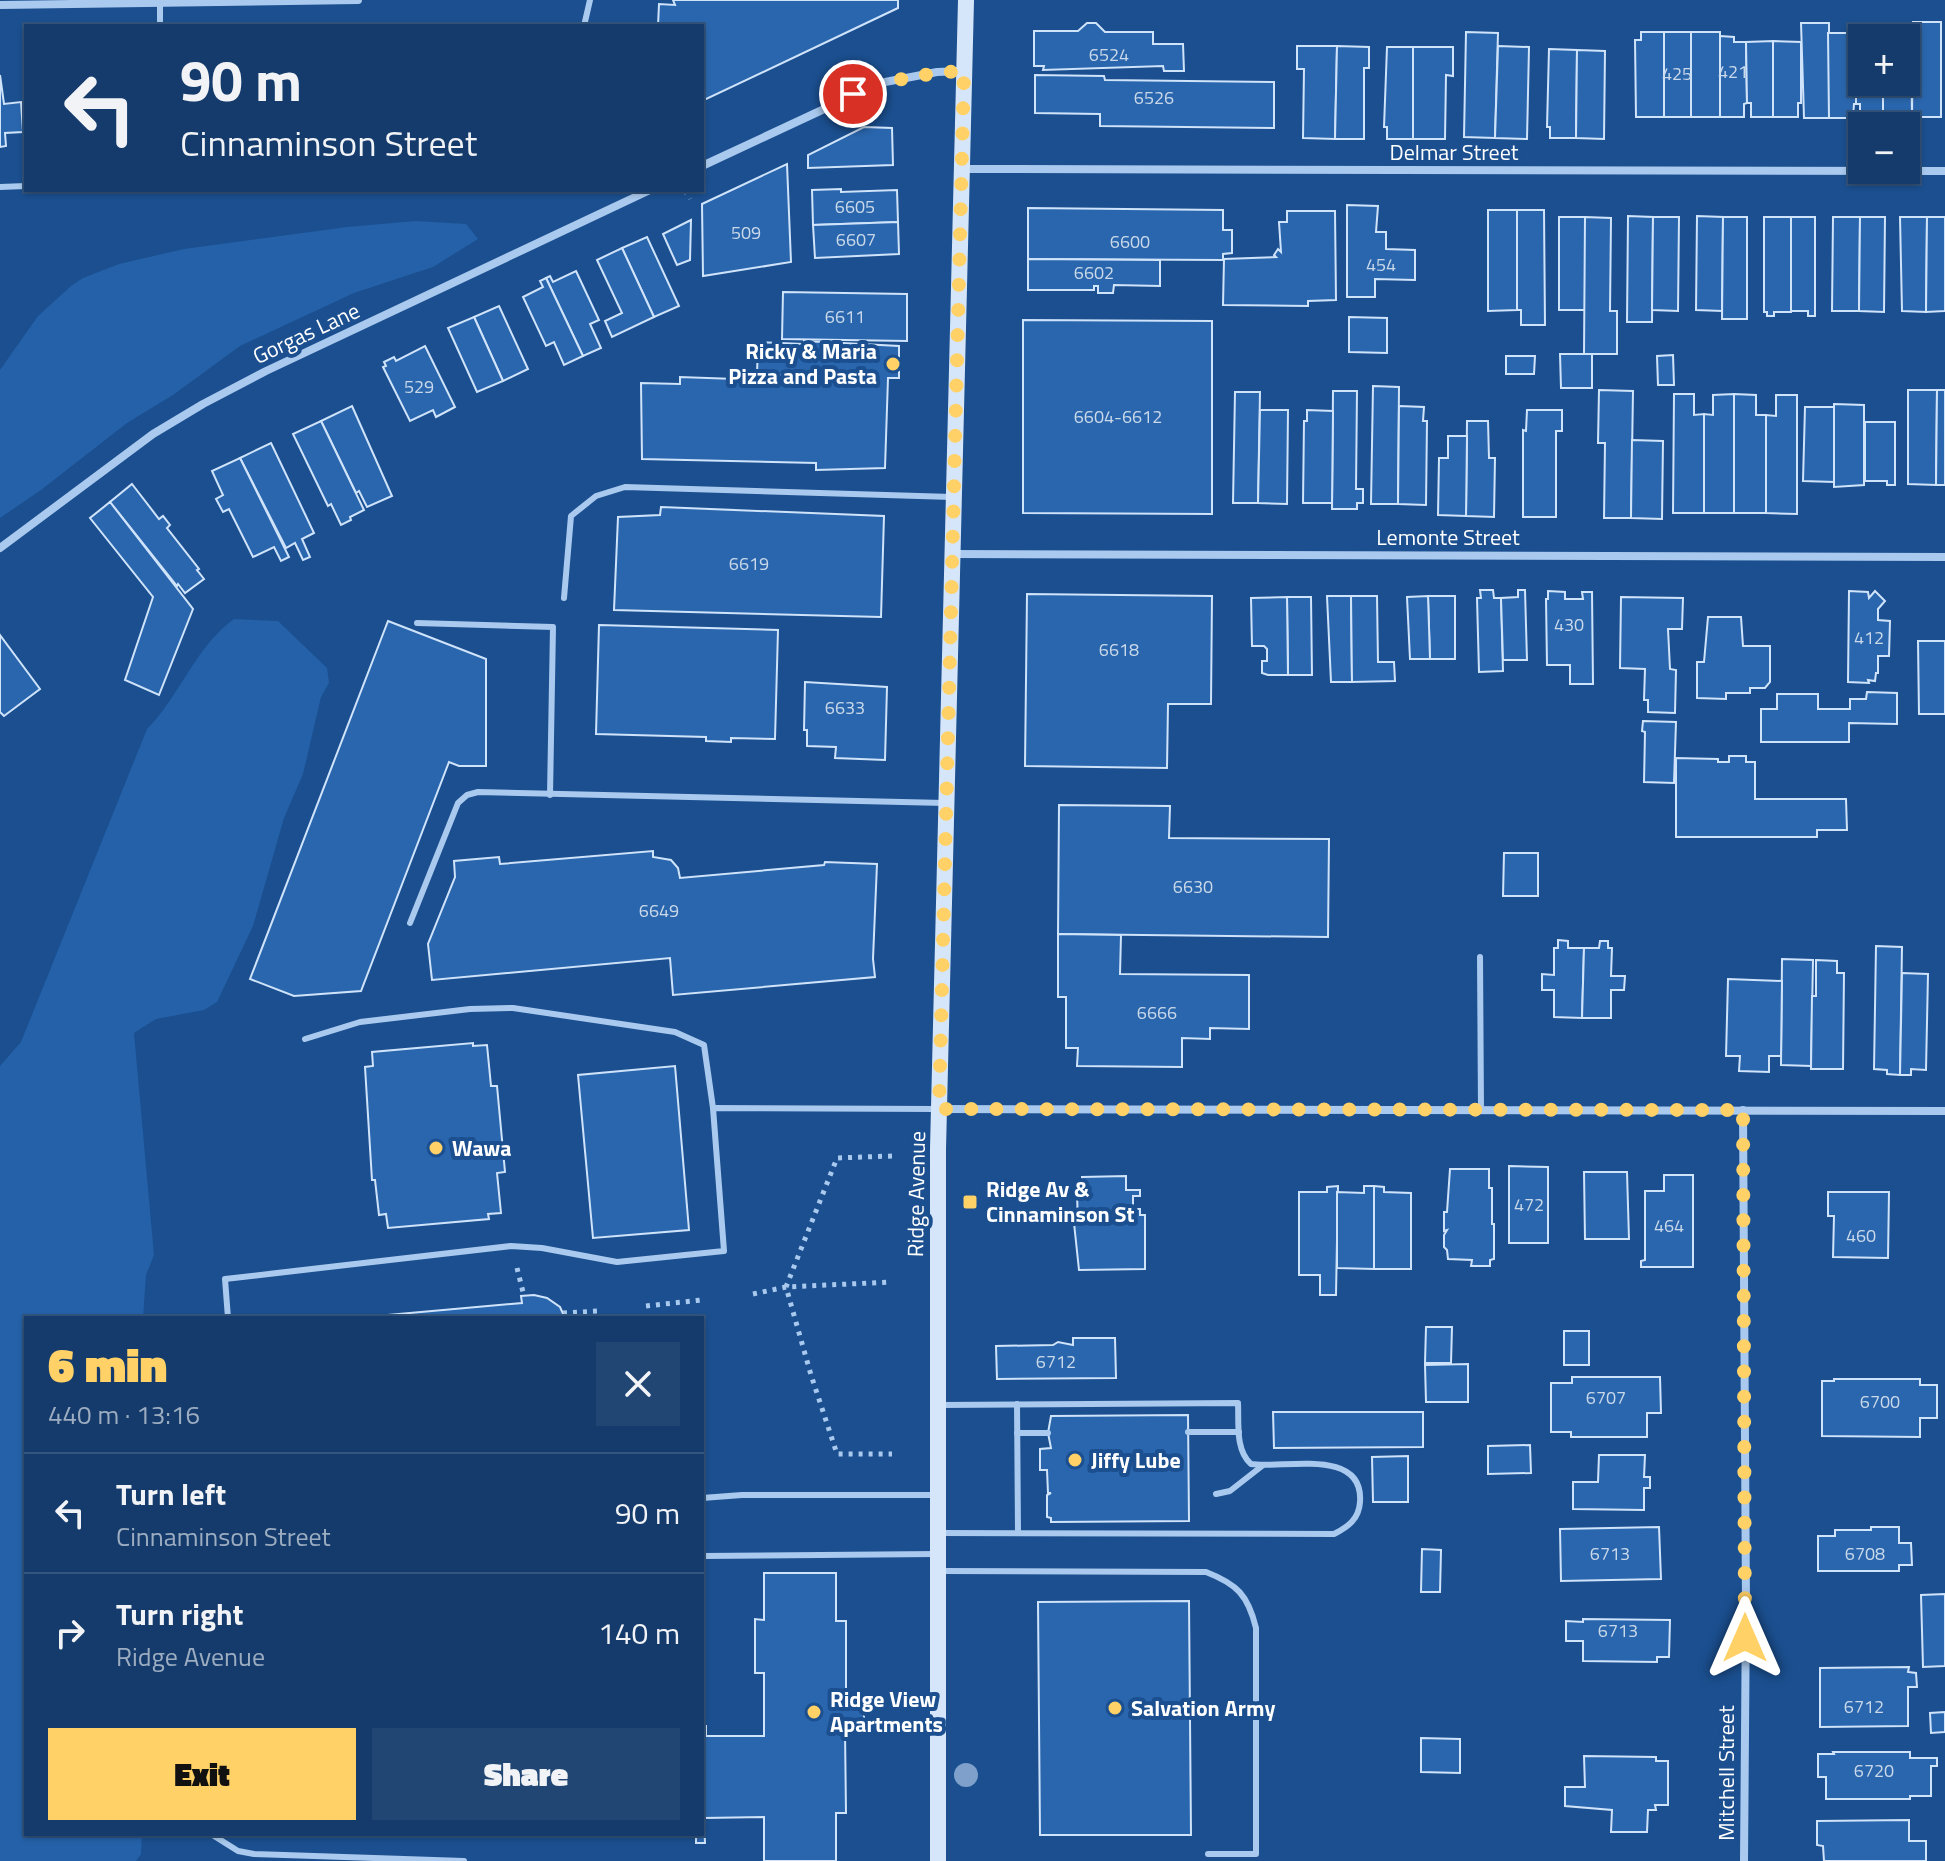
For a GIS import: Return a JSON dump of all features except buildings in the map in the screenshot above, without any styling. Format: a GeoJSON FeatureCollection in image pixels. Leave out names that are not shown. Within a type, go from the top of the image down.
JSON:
{"type":"FeatureCollection","features":[{"type":"Feature","properties":{"kind":"main road","name":"Ridge Avenue"},"geometry":{"type":"LineString","coordinates":[[938,1861],[936,1533],[939,1109],[966,0]]}},
{"type":"Feature","properties":{"kind":"street"},"geometry":{"type":"LineString","coordinates":[[0,5],[358,0]]}},
{"type":"Feature","properties":{"kind":"street"},"geometry":{"type":"LineString","coordinates":[[704,165],[880,83],[937,72],[964,71]]}},
{"type":"Feature","properties":{"kind":"street","name":"Delmar Street"},"geometry":{"type":"LineString","coordinates":[[962,169],[1945,171]]}},
{"type":"Feature","properties":{"kind":"street","name":"Gorgas Lane"},"geometry":{"type":"LineString","coordinates":[[0,548],[153,434],[203,404],[266,371],[646,192]]}},
{"type":"Feature","properties":{"kind":"street","name":"Lemonte Street"},"geometry":{"type":"LineString","coordinates":[[951,554],[1945,557]]}},
{"type":"Feature","properties":{"kind":"street"},"geometry":{"type":"LineString","coordinates":[[939,1109],[1945,1111]]}},
{"type":"Feature","properties":{"kind":"street","name":"Mitchell Street"},"geometry":{"type":"LineString","coordinates":[[1743,1110],[1744,1861]]}},
{"type":"Feature","properties":{"kind":"lane"},"geometry":{"type":"LineString","coordinates":[[584,24],[590,0]]}},
{"type":"Feature","properties":{"kind":"lane"},"geometry":{"type":"LineString","coordinates":[[160,3],[160,24]]}},
{"type":"Feature","properties":{"kind":"lane"},"geometry":{"type":"LineString","coordinates":[[0,187],[24,186]]}},
{"type":"Feature","properties":{"kind":"lane"},"geometry":{"type":"LineString","coordinates":[[564,598],[571,516],[596,496],[625,487],[953,497]]}},
{"type":"Feature","properties":{"kind":"lane"},"geometry":{"type":"LineString","coordinates":[[417,623],[553,627],[550,795]]}},
{"type":"Feature","properties":{"kind":"lane"},"geometry":{"type":"LineString","coordinates":[[410,923],[458,803],[467,795],[478,792],[945,803]]}},
{"type":"Feature","properties":{"kind":"lane"},"geometry":{"type":"LineString","coordinates":[[1480,957],[1481,1110]]}},
{"type":"Feature","properties":{"kind":"lane"},"geometry":{"type":"LineString","coordinates":[[228,1316],[225,1279],[511,1246],[542,1248],[617,1262],[724,1251],[713,1108],[704,1045],[675,1032],[513,1008],[470,1009],[360,1022],[305,1039]]}},
{"type":"Feature","properties":{"kind":"lane"},"geometry":{"type":"LineString","coordinates":[[713,1108],[939,1109]]}},
{"type":"Feature","properties":{"kind":"lane"},"geometry":{"type":"LineString","coordinates":[[936,1533],[1018,1531],[1322,1535],[1334,1534],[1353,1521],[1361,1499],[1353,1477],[1343,1469],[1320,1464],[1251,1464],[1244,1457],[1238,1403],[937,1405]]}},
{"type":"Feature","properties":{"kind":"lane"},"geometry":{"type":"LineString","coordinates":[[1017,1404],[1018,1531]]}},
{"type":"Feature","properties":{"kind":"lane"},"geometry":{"type":"LineString","coordinates":[[1188,1432],[1239,1432]]}},
{"type":"Feature","properties":{"kind":"lane"},"geometry":{"type":"LineString","coordinates":[[1017,1433],[1048,1433]]}},
{"type":"Feature","properties":{"kind":"lane"},"geometry":{"type":"LineString","coordinates":[[1216,1494],[1230,1491],[1262,1466]]}},
{"type":"Feature","properties":{"kind":"lane"},"geometry":{"type":"LineString","coordinates":[[704,1498],[937,1495]]}},
{"type":"Feature","properties":{"kind":"lane"},"geometry":{"type":"LineString","coordinates":[[704,1556],[937,1554]]}},
{"type":"Feature","properties":{"kind":"lane"},"geometry":{"type":"LineString","coordinates":[[937,1571],[1206,1572],[1225,1579],[1241,1592],[1251,1608],[1256,1628],[1256,1854],[1208,1854]]}},
{"type":"Feature","properties":{"kind":"lane"},"geometry":{"type":"LineString","coordinates":[[214,1836],[238,1851],[254,1854],[464,1861]]}},
{"type":"Feature","properties":{"kind":"path"},"geometry":{"type":"LineString","coordinates":[[686,192],[690,199]]}},
{"type":"Feature","properties":{"kind":"path"},"geometry":{"type":"LineString","coordinates":[[892,1156],[837,1158],[786,1287],[837,1454],[892,1454]]}},
{"type":"Feature","properties":{"kind":"path"},"geometry":{"type":"LineString","coordinates":[[517,1268],[524,1296]]}},
{"type":"Feature","properties":{"kind":"path"},"geometry":{"type":"LineString","coordinates":[[753,1294],[786,1287],[891,1282]]}},
{"type":"Feature","properties":{"kind":"path"},"geometry":{"type":"LineString","coordinates":[[646,1306],[701,1300]]}},
{"type":"Feature","properties":{"kind":"path"},"geometry":{"type":"LineString","coordinates":[[563,1313],[599,1311]]}},
{"type":"Feature","properties":{"kind":"shaded area"},"geometry":{"type":"Polygon","coordinates":[[[416,221],[466,224],[478,239],[433,267],[354,293],[240,346],[173,395],[127,423],[0,518],[0,370],[38,316],[71,286],[119,264],[184,249],[416,221]]]}},
{"type":"Feature","properties":{"kind":"shaded area"},"geometry":{"type":"Polygon","coordinates":[[[234,619],[278,621],[327,668],[329,683],[321,697],[303,774],[284,818],[253,926],[217,1002],[204,1010],[156,1019],[134,1033],[154,1255],[146,1275],[143,1316],[24,1316],[24,1836],[142,1836],[141,1854],[136,1861],[0,1861],[0,1066],[21,1042],[147,729],[220,630],[234,619]]]}},
{"type":"Feature","properties":{"kind":"place","name":"Ricky & Maria Pizza and Pasta"},"geometry":{"type":"Point","coordinates":[893,364]}},
{"type":"Feature","properties":{"kind":"place","name":"Wawa"},"geometry":{"type":"Point","coordinates":[436,1148]}},
{"type":"Feature","properties":{"kind":"place","name":"Ridge Av & Cinnaminson St"},"geometry":{"type":"Point","coordinates":[970,1202]}},
{"type":"Feature","properties":{"kind":"place","name":"Jiffy Lube"},"geometry":{"type":"Point","coordinates":[1075,1460]}},
{"type":"Feature","properties":{"kind":"place","name":"Salvation Army"},"geometry":{"type":"Point","coordinates":[1115,1708]}},
{"type":"Feature","properties":{"kind":"place","name":"Ridge View Apartments"},"geometry":{"type":"Point","coordinates":[814,1712]}},
{"type":"Feature","properties":{"kind":"route"},"geometry":{"type":"LineString","coordinates":[[853,94],[907,77],[964,71],[939,1109],[1743,1110],[1745,1638]]}}]}
